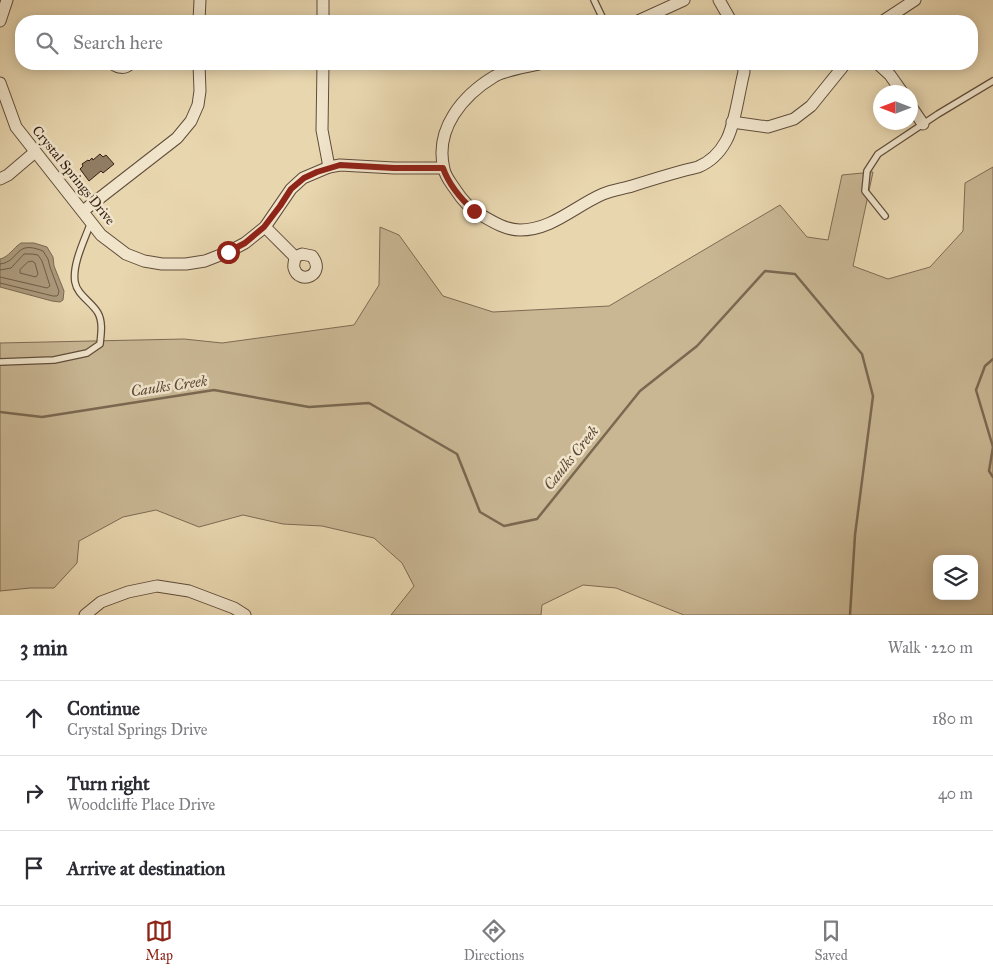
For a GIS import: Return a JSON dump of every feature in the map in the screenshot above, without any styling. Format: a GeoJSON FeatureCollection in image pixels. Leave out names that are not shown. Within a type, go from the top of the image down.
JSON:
{"type":"FeatureCollection","features":[{"type":"Feature","properties":{"kind":"street"},"geometry":{"type":"LineString","coordinates":[[0,21],[7,0]]}},
{"type":"Feature","properties":{"kind":"street"},"geometry":{"type":"LineString","coordinates":[[199,15],[200,0]]}},
{"type":"Feature","properties":{"kind":"street"},"geometry":{"type":"LineString","coordinates":[[323,0],[323,15]]}},
{"type":"Feature","properties":{"kind":"street"},"geometry":{"type":"LineString","coordinates":[[651,15],[684,0]]}},
{"type":"Feature","properties":{"kind":"street"},"geometry":{"type":"LineString","coordinates":[[719,0],[728,15]]}},
{"type":"Feature","properties":{"kind":"street"},"geometry":{"type":"LineString","coordinates":[[892,15],[915,0]]}},
{"type":"Feature","properties":{"kind":"street"},"geometry":{"type":"LineString","coordinates":[[83,211],[177,138],[191,121],[198,105],[200,91],[199,70]]}},
{"type":"Feature","properties":{"kind":"street"},"geometry":{"type":"LineString","coordinates":[[322,70],[322,130],[329,167]]}},
{"type":"Feature","properties":{"kind":"street"},"geometry":{"type":"LineString","coordinates":[[516,70],[497,75],[463,101],[450,120],[442,147],[443,168],[463,201],[474,211],[495,223],[519,230],[542,227],[605,193],[707,163],[726,140],[744,70]]}},
{"type":"Feature","properties":{"kind":"street"},"geometry":{"type":"LineString","coordinates":[[732,122],[768,127],[794,119],[812,106],[840,70]]}},
{"type":"Feature","properties":{"kind":"street"},"geometry":{"type":"LineString","coordinates":[[885,70],[897,85]]}},
{"type":"Feature","properties":{"kind":"street","name":"Crystal Springs Drive"},"geometry":{"type":"LineString","coordinates":[[0,83],[16,126],[101,235],[126,254],[144,261],[162,264],[186,264],[205,261],[245,243],[264,227],[291,189],[304,178],[329,167],[340,165],[443,168]]}},
{"type":"Feature","properties":{"kind":"street"},"geometry":{"type":"LineString","coordinates":[[918,117],[923,124]]}},
{"type":"Feature","properties":{"kind":"street"},"geometry":{"type":"LineString","coordinates":[[0,179],[8,175],[35,152]]}},
{"type":"Feature","properties":{"kind":"street"},"geometry":{"type":"LineString","coordinates":[[264,227],[295,256]]}},
{"type":"Feature","properties":{"kind":"street"},"geometry":{"type":"LineString","coordinates":[[85,615],[101,602],[128,592],[157,586],[189,591],[234,608],[245,615]]}},
{"type":"Feature","properties":{"kind":"lane"},"geometry":{"type":"LineString","coordinates":[[594,0],[601,15]]}},
{"type":"Feature","properties":{"kind":"lane"},"geometry":{"type":"LineString","coordinates":[[885,216],[866,192],[867,170],[878,154],[923,124],[993,82]]}},
{"type":"Feature","properties":{"kind":"lane"},"geometry":{"type":"LineString","coordinates":[[0,362],[54,360],[87,353],[100,344],[101,326],[98,313],[75,284],[74,272],[91,222]]}},
{"type":"Feature","properties":{"kind":"shaded area"},"geometry":{"type":"Polygon","coordinates":[[[993,167],[993,615],[684,615],[616,588],[583,585],[542,605],[541,615],[391,615],[414,586],[402,563],[374,538],[322,526],[283,524],[243,515],[199,527],[156,510],[123,517],[79,541],[77,563],[54,588],[0,591],[0,343],[184,339],[222,343],[354,325],[379,285],[380,227],[399,235],[443,296],[493,312],[609,306],[780,205],[807,237],[828,240],[842,175],[873,172],[853,266],[888,279],[930,267],[963,231],[965,183],[993,167]]]}},
{"type":"Feature","properties":{"kind":"water"},"geometry":{"type":"Polygon","coordinates":[[[21,243],[34,243],[47,247],[53,257],[54,266],[64,291],[63,300],[60,302],[52,301],[0,287],[0,259],[21,243]]]}},
{"type":"Feature","properties":{"kind":"building"},"geometry":{"type":"Polygon","coordinates":[[[100,154],[103,157],[106,155],[114,164],[103,173],[101,171],[89,181],[80,169],[83,166],[82,164],[92,158],[93,160],[100,154]]]}},
{"type":"Feature","properties":{"kind":"waterway","name":"Caulks Creek"},"geometry":{"type":"LineString","coordinates":[[0,412],[42,417],[214,390],[309,407],[369,403],[457,454],[480,512],[504,526],[537,519],[640,391],[697,346],[765,271],[795,274],[862,354],[873,396],[855,535],[850,615]]}},
{"type":"Feature","properties":{"kind":"waterway","name":"Caulks Creek"},"geometry":{"type":"LineString","coordinates":[[993,359],[985,366],[976,390],[993,447],[989,471],[993,477]]}},
{"type":"Feature","properties":{"kind":"route"},"geometry":{"type":"LineString","coordinates":[[228,252],[245,243],[264,227],[291,189],[304,178],[329,167],[340,165],[443,168],[463,201],[474,211]]}}]}
